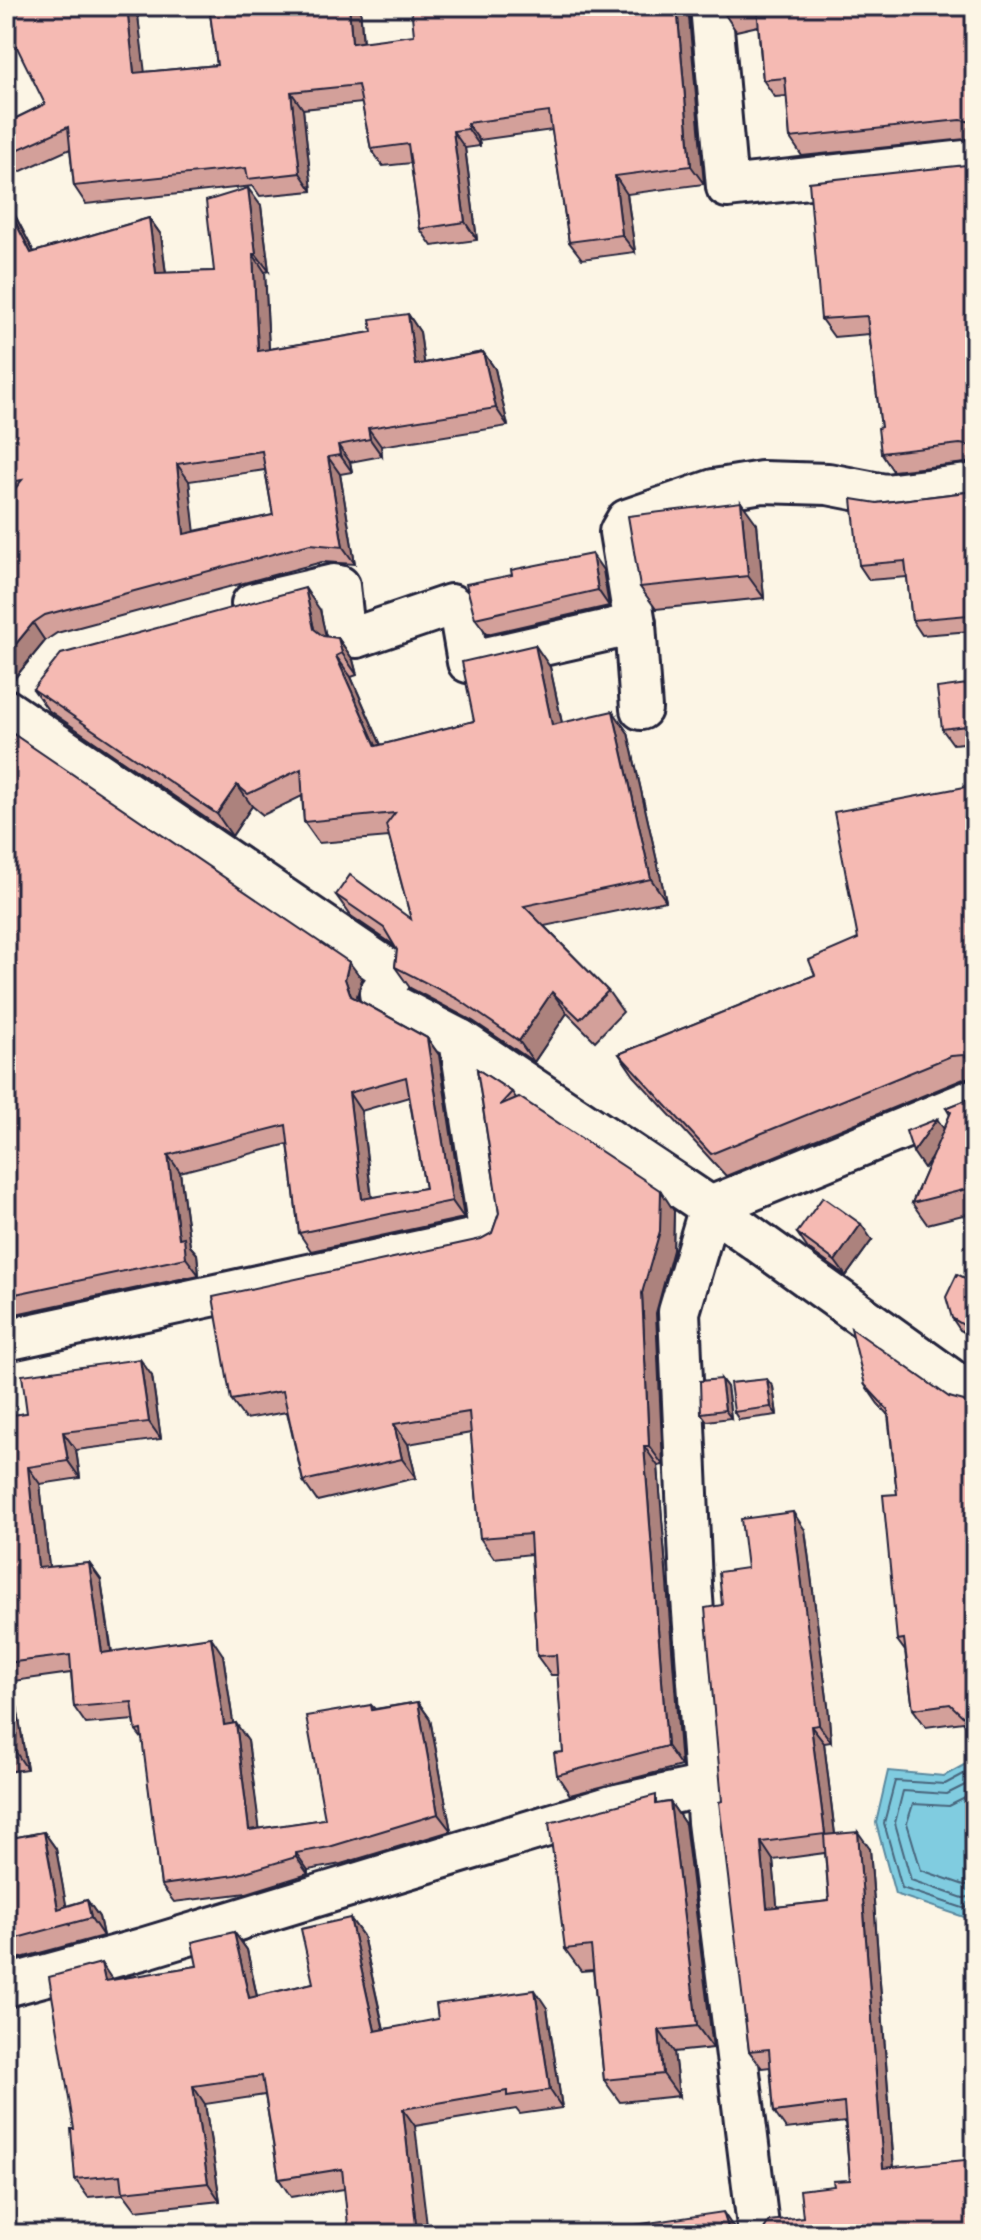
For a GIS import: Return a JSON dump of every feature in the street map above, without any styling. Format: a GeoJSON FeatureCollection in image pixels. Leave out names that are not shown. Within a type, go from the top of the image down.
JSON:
{"type":"FeatureCollection","features":[{"type":"Feature","properties":{"kind":"street"},"geometry":{"type":"LineString","coordinates":[[711,6],[727,187],[975,160]]}},
{"type":"Feature","properties":{"kind":"street"},"geometry":{"type":"LineString","coordinates":[[641,709],[635,624],[620,532],[627,520],[714,490],[762,482],[828,484],[885,495],[975,484]]}},
{"type":"Feature","properties":{"kind":"street"},"geometry":{"type":"LineString","coordinates":[[222,612],[334,585],[339,586],[344,632],[357,637],[451,605],[460,615],[468,662],[635,624]]}},
{"type":"Feature","properties":{"kind":"street"},"geometry":{"type":"LineString","coordinates":[[6,710],[386,968],[390,979],[380,993],[381,999],[460,1040],[710,1207],[975,1397]]}},
{"type":"Feature","properties":{"kind":"street"},"geometry":{"type":"LineString","coordinates":[[6,1340],[490,1236],[460,1040]]}},
{"type":"Feature","properties":{"kind":"street"},"geometry":{"type":"LineString","coordinates":[[710,1207],[975,1099]]}},
{"type":"Feature","properties":{"kind":"street"},"geometry":{"type":"LineString","coordinates":[[710,1207],[679,1312],[691,1584],[706,1786],[759,2234]]}},
{"type":"Feature","properties":{"kind":"street"},"geometry":{"type":"LineString","coordinates":[[6,1986],[142,1949],[616,1805],[706,1786]]}},
{"type":"Feature","properties":{"kind":"water"},"geometry":{"type":"Polygon","coordinates":[[[975,1759],[975,1913],[964,1917],[895,1894],[876,1823],[888,1771],[944,1776],[975,1759]]]}},
{"type":"Feature","properties":{"kind":"building"},"geometry":{"type":"Polygon","coordinates":[[[6,6],[127,6],[134,73],[217,65],[209,6],[349,6],[352,43],[414,35],[411,6],[677,6],[691,166],[615,176],[622,235],[569,242],[549,112],[467,123],[468,129],[453,131],[465,222],[420,229],[408,144],[371,149],[358,85],[291,92],[300,173],[248,179],[246,168],[74,186],[68,127],[6,155],[6,123],[45,104],[6,25],[6,6]]]}},
{"type":"Feature","properties":{"kind":"building"},"geometry":{"type":"Polygon","coordinates":[[[723,6],[756,6],[724,13],[723,6]]]}},
{"type":"Feature","properties":{"kind":"building"},"geometry":{"type":"Polygon","coordinates":[[[757,6],[975,6],[975,124],[960,120],[790,138],[785,78],[763,80],[757,6]]]}},
{"type":"Feature","properties":{"kind":"building"},"geometry":{"type":"Polygon","coordinates":[[[975,159],[975,233],[971,233],[975,264],[975,448],[960,444],[881,453],[878,428],[881,427],[867,316],[821,319],[809,182],[966,165],[975,159]]]}},
{"type":"Feature","properties":{"kind":"building"},"geometry":{"type":"Polygon","coordinates":[[[248,188],[256,254],[253,254],[258,351],[372,332],[370,319],[408,314],[415,365],[483,352],[496,408],[368,428],[370,439],[338,445],[340,455],[328,457],[343,547],[310,544],[45,615],[33,623],[6,656],[6,500],[22,480],[6,483],[6,204],[31,253],[149,218],[156,273],[214,271],[206,201],[248,188]],[[262,451],[177,464],[184,534],[273,515],[262,451]]]}},
{"type":"Feature","properties":{"kind":"building"},"geometry":{"type":"Polygon","coordinates":[[[975,488],[975,665],[968,615],[912,620],[905,561],[859,565],[852,499],[877,503],[967,492],[975,488]]]}},
{"type":"Feature","properties":{"kind":"building"},"geometry":{"type":"Polygon","coordinates":[[[741,502],[748,576],[640,587],[628,516],[741,502]]]}},
{"type":"Feature","properties":{"kind":"building"},"geometry":{"type":"Polygon","coordinates":[[[592,554],[598,590],[475,618],[466,584],[512,575],[511,570],[592,554]]]}},
{"type":"Feature","properties":{"kind":"building"},"geometry":{"type":"Polygon","coordinates":[[[305,588],[314,629],[323,636],[338,638],[342,653],[336,656],[376,746],[474,721],[462,662],[535,645],[552,725],[613,711],[651,879],[524,906],[608,991],[580,1019],[552,992],[519,1041],[458,999],[395,967],[397,950],[384,928],[336,895],[350,875],[411,919],[386,825],[395,813],[304,822],[301,769],[248,794],[237,785],[217,814],[33,689],[61,654],[305,588]]]}},
{"type":"Feature","properties":{"kind":"building"},"geometry":{"type":"Polygon","coordinates":[[[975,683],[975,725],[942,729],[937,688],[975,683]]]}},
{"type":"Feature","properties":{"kind":"building"},"geometry":{"type":"Polygon","coordinates":[[[6,729],[349,962],[345,979],[351,996],[427,1038],[452,1201],[299,1233],[286,1125],[168,1155],[179,1238],[184,1237],[186,1258],[6,1296],[6,729]],[[406,1077],[349,1093],[362,1199],[425,1188],[406,1077]]]}},
{"type":"Feature","properties":{"kind":"building"},"geometry":{"type":"Polygon","coordinates":[[[975,785],[975,1064],[964,1055],[951,1056],[711,1154],[619,1054],[815,975],[809,960],[858,939],[834,812],[975,785]]]}},
{"type":"Feature","properties":{"kind":"building"},"geometry":{"type":"Polygon","coordinates":[[[477,1069],[512,1092],[500,1105],[519,1097],[661,1191],[660,1231],[642,1293],[649,1446],[644,1446],[667,1746],[557,1775],[554,1753],[563,1752],[556,1655],[537,1656],[530,1534],[480,1538],[469,1412],[394,1424],[402,1459],[303,1481],[283,1391],[231,1400],[213,1297],[481,1239],[492,1233],[499,1213],[477,1069]]]}},
{"type":"Feature","properties":{"kind":"building"},"geometry":{"type":"Polygon","coordinates":[[[975,1091],[975,1187],[912,1203],[951,1112],[946,1108],[969,1099],[975,1091]]]}},
{"type":"Feature","properties":{"kind":"building"},"geometry":{"type":"Polygon","coordinates":[[[937,1119],[913,1152],[906,1131],[937,1119]]]}},
{"type":"Feature","properties":{"kind":"building"},"geometry":{"type":"Polygon","coordinates":[[[823,1197],[861,1224],[835,1261],[797,1233],[823,1197]]]}},
{"type":"Feature","properties":{"kind":"building"},"geometry":{"type":"Polygon","coordinates":[[[957,1274],[975,1283],[975,1332],[952,1318],[946,1297],[957,1274]]]}},
{"type":"Feature","properties":{"kind":"building"},"geometry":{"type":"Polygon","coordinates":[[[851,1328],[949,1397],[964,1401],[975,1409],[975,1728],[950,1704],[913,1709],[904,1639],[897,1640],[883,1495],[897,1494],[888,1410],[865,1385],[851,1328]]]}},
{"type":"Feature","properties":{"kind":"building"},"geometry":{"type":"Polygon","coordinates":[[[140,1359],[149,1422],[63,1432],[68,1461],[28,1467],[38,1568],[89,1563],[102,1653],[211,1637],[224,1725],[236,1723],[249,1830],[325,1819],[306,1716],[371,1705],[372,1710],[418,1702],[438,1814],[329,1847],[296,1853],[296,1857],[235,1875],[161,1885],[141,1730],[136,1731],[132,1702],[74,1707],[70,1655],[6,1663],[6,1416],[27,1413],[22,1375],[140,1359]]]}},
{"type":"Feature","properties":{"kind":"building"},"geometry":{"type":"Polygon","coordinates":[[[721,1379],[725,1410],[701,1413],[700,1381],[721,1379]]]}},
{"type":"Feature","properties":{"kind":"building"},"geometry":{"type":"Polygon","coordinates":[[[767,1379],[771,1407],[734,1412],[730,1383],[767,1379]]]}},
{"type":"Feature","properties":{"kind":"building"},"geometry":{"type":"Polygon","coordinates":[[[793,1512],[819,1725],[811,1726],[825,1834],[761,1842],[767,1908],[829,1901],[824,1835],[858,1832],[883,2168],[975,2159],[975,2234],[761,2234],[769,2221],[803,2217],[800,2190],[834,2186],[833,2181],[850,2180],[844,2103],[774,2112],[769,2049],[749,2051],[719,1802],[722,1801],[705,1608],[722,1605],[719,1572],[747,1568],[741,1519],[793,1512]]]}},
{"type":"Feature","properties":{"kind":"building"},"geometry":{"type":"Polygon","coordinates":[[[6,1695],[15,1751],[6,1753],[6,1695]]]}},
{"type":"Feature","properties":{"kind":"building"},"geometry":{"type":"Polygon","coordinates":[[[656,1795],[656,1804],[670,1802],[697,2026],[659,2030],[663,2074],[604,2080],[591,1946],[565,1949],[549,1823],[656,1795]]]}},
{"type":"Feature","properties":{"kind":"building"},"geometry":{"type":"Polygon","coordinates":[[[44,1832],[58,1909],[87,1900],[91,1918],[6,1941],[6,1839],[44,1832]]]}},
{"type":"Feature","properties":{"kind":"building"},"geometry":{"type":"Polygon","coordinates":[[[350,1918],[375,2031],[438,2019],[436,2004],[535,1990],[550,2090],[507,2096],[507,2091],[403,2109],[417,2234],[349,2234],[342,2169],[279,2179],[262,2076],[193,2086],[208,2183],[123,2192],[121,2175],[75,2179],[71,2129],[74,2129],[49,1977],[101,1963],[105,1981],[197,1966],[192,1942],[234,1932],[249,1998],[313,1983],[301,1929],[350,1918]]]}},
{"type":"Feature","properties":{"kind":"building"},"geometry":{"type":"Polygon","coordinates":[[[723,2212],[729,2231],[733,2234],[601,2234],[600,2230],[723,2212]]]}}]}
